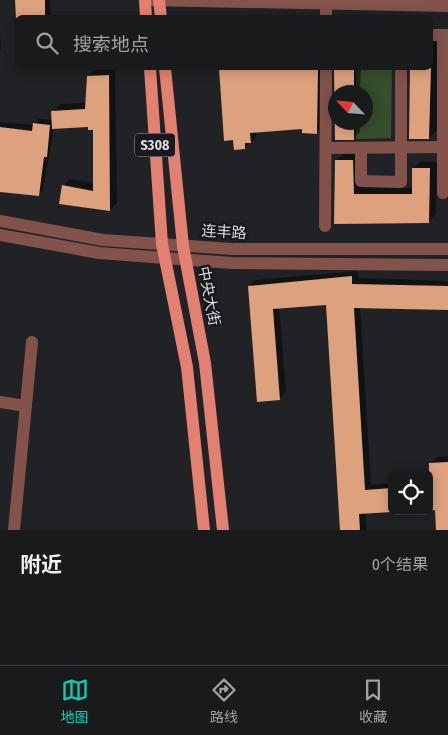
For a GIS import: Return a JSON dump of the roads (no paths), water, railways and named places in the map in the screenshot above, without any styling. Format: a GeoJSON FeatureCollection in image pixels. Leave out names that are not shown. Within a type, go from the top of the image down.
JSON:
{"type":"FeatureCollection","features":[{"type":"Feature","properties":{"kind":"main road"},"geometry":{"type":"LineString","coordinates":[[145,0],[146,15]]}},
{"type":"Feature","properties":{"kind":"main road"},"geometry":{"type":"LineString","coordinates":[[159,0],[161,15]]}},
{"type":"Feature","properties":{"kind":"main road","name":"S308"},"geometry":{"type":"LineString","coordinates":[[150,70],[162,244]]}},
{"type":"Feature","properties":{"kind":"main road","name":"中央大街"},"geometry":{"type":"LineString","coordinates":[[165,70],[183,246],[205,363],[223,530]]}},
{"type":"Feature","properties":{"kind":"main road"},"geometry":{"type":"LineString","coordinates":[[162,244],[187,367],[204,530]]}},
{"type":"Feature","properties":{"kind":"street"},"geometry":{"type":"LineString","coordinates":[[145,0],[326,11],[448,6]]}},
{"type":"Feature","properties":{"kind":"street"},"geometry":{"type":"LineString","coordinates":[[441,35],[445,148],[443,193]]}},
{"type":"Feature","properties":{"kind":"street"},"geometry":{"type":"LineString","coordinates":[[325,226],[326,70]]}},
{"type":"Feature","properties":{"kind":"street"},"geometry":{"type":"LineString","coordinates":[[361,148],[361,181],[400,182],[402,70]]}},
{"type":"Feature","properties":{"kind":"street"},"geometry":{"type":"LineString","coordinates":[[326,148],[445,148]]}},
{"type":"Feature","properties":{"kind":"street","name":"连丰路"},"geometry":{"type":"LineString","coordinates":[[0,222],[103,240],[232,249],[448,249]]}},
{"type":"Feature","properties":{"kind":"street","name":"连丰路"},"geometry":{"type":"LineString","coordinates":[[0,235],[99,253],[232,263],[448,265]]}},
{"type":"Feature","properties":{"kind":"street"},"geometry":{"type":"LineString","coordinates":[[14,530],[32,342]]}},
{"type":"Feature","properties":{"kind":"street"},"geometry":{"type":"LineString","coordinates":[[0,402],[26,406]]}}]}
